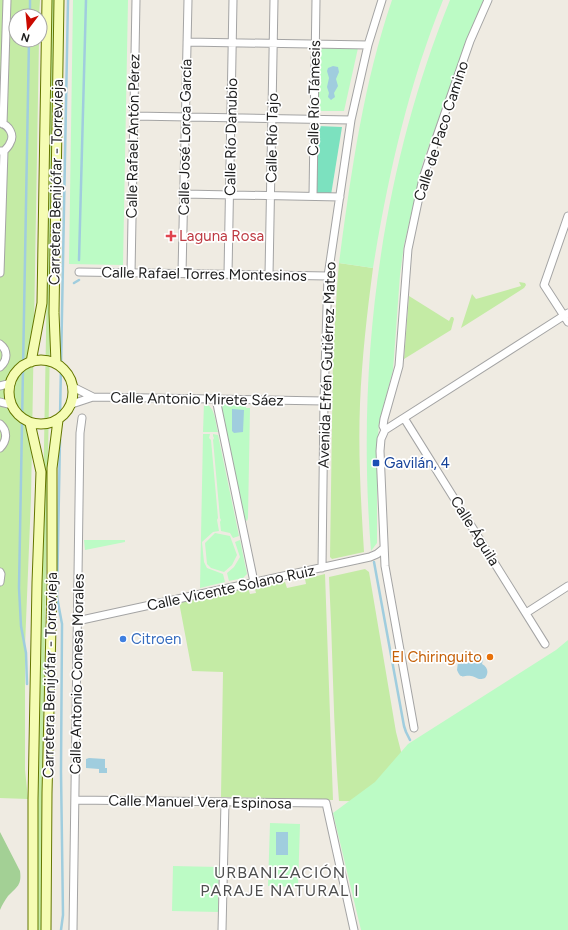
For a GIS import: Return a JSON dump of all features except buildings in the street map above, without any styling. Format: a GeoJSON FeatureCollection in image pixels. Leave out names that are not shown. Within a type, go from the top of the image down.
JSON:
{"type":"FeatureCollection","features":[{"type":"Feature","properties":{"kind":"main road","name":"Carretera Benijófar - Torrevieja"},"geometry":{"type":"LineString","coordinates":[[31,362],[42,303],[47,0]]}},
{"type":"Feature","properties":{"kind":"main road","name":"Carretera Benijófar - Torrevieja"},"geometry":{"type":"LineString","coordinates":[[56,363],[54,313],[60,0]]}},
{"type":"Feature","properties":{"kind":"main road"},"geometry":{"type":"LineString","coordinates":[[37,360],[48,360],[56,363],[66,371],[72,380],[74,390],[72,404],[68,411],[52,423],[41,425],[30,423],[21,417],[12,405],[9,394],[12,378],[18,369],[27,363],[37,360]]}},
{"type":"Feature","properties":{"kind":"main road","name":"Carretera Benijófar - Torrevieja"},"geometry":{"type":"LineString","coordinates":[[46,930],[47,792],[52,585],[52,468],[58,420]]}},
{"type":"Feature","properties":{"kind":"main road","name":"Carretera Benijófar - Torrevieja"},"geometry":{"type":"LineString","coordinates":[[30,423],[41,472],[37,583],[33,930]]}},
{"type":"Feature","properties":{"kind":"street"},"geometry":{"type":"LineString","coordinates":[[0,273],[2,151],[11,143],[12,135],[9,128],[2,124],[7,0]]}},
{"type":"Feature","properties":{"kind":"street","name":"Calle Rafael Antón Pérez"},"geometry":{"type":"LineString","coordinates":[[131,273],[136,0]]}},
{"type":"Feature","properties":{"kind":"street","name":"Calle José Lorca García"},"geometry":{"type":"LineString","coordinates":[[182,274],[188,0]]}},
{"type":"Feature","properties":{"kind":"street","name":"Calle Río Danubio"},"geometry":{"type":"LineString","coordinates":[[228,274],[233,0]]}},
{"type":"Feature","properties":{"kind":"street","name":"Calle Río Tajo"},"geometry":{"type":"LineString","coordinates":[[269,275],[274,0]]}},
{"type":"Feature","properties":{"kind":"street","name":"Calle Río Támesis"},"geometry":{"type":"LineString","coordinates":[[312,196],[316,0]]}},
{"type":"Feature","properties":{"kind":"street","name":"Avenida Efrén Gutiérrez Mateo"},"geometry":{"type":"LineString","coordinates":[[322,568],[324,401],[328,276],[351,120],[368,45],[382,0]]}},
{"type":"Feature","properties":{"kind":"street","name":"Calle de Paco Camino"},"geometry":{"type":"LineString","coordinates":[[414,728],[383,549],[380,451],[381,439],[385,430],[383,426],[384,419],[399,366],[408,249],[423,178],[470,41],[488,0]]}},
{"type":"Feature","properties":{"kind":"street"},"geometry":{"type":"LineString","coordinates":[[187,42],[368,45]]}},
{"type":"Feature","properties":{"kind":"street"},"geometry":{"type":"LineString","coordinates":[[134,116],[351,120]]}},
{"type":"Feature","properties":{"kind":"street"},"geometry":{"type":"LineString","coordinates":[[184,194],[340,197]]}},
{"type":"Feature","properties":{"kind":"street"},"geometry":{"type":"LineString","coordinates":[[385,430],[567,317],[544,285],[568,216]]}},
{"type":"Feature","properties":{"kind":"street","name":"Calle Rafael Torres Montesinos"},"geometry":{"type":"LineString","coordinates":[[79,272],[328,276]]}},
{"type":"Feature","properties":{"kind":"street"},"geometry":{"type":"LineString","coordinates":[[0,344],[5,349],[6,354],[4,363],[0,367]]}},
{"type":"Feature","properties":{"kind":"street"},"geometry":{"type":"LineString","coordinates":[[0,386],[11,383]]}},
{"type":"Feature","properties":{"kind":"street","name":"Calle Antonio Mirete Sáez"},"geometry":{"type":"LineString","coordinates":[[73,386],[93,397],[324,401]]}},
{"type":"Feature","properties":{"kind":"street"},"geometry":{"type":"LineString","coordinates":[[72,404],[93,397]]}},
{"type":"Feature","properties":{"kind":"street"},"geometry":{"type":"LineString","coordinates":[[216,399],[254,582]]}},
{"type":"Feature","properties":{"kind":"street"},"geometry":{"type":"LineString","coordinates":[[0,402],[12,405]]}},
{"type":"Feature","properties":{"kind":"street","name":"Calle Antonio Conesa Morales"},"geometry":{"type":"LineString","coordinates":[[73,930],[80,433],[82,418]]}},
{"type":"Feature","properties":{"kind":"street","name":"Calle Águila"},"geometry":{"type":"LineString","coordinates":[[404,418],[545,644]]}},
{"type":"Feature","properties":{"kind":"street"},"geometry":{"type":"LineString","coordinates":[[0,424],[6,435],[4,444],[0,448]]}},
{"type":"Feature","properties":{"kind":"street","name":"Calle Vicente Solano Ruiz"},"geometry":{"type":"LineString","coordinates":[[77,621],[370,557],[378,554],[383,549]]}},
{"type":"Feature","properties":{"kind":"street"},"geometry":{"type":"LineString","coordinates":[[0,572],[0,582]]}},
{"type":"Feature","properties":{"kind":"street"},"geometry":{"type":"LineString","coordinates":[[526,613],[568,586]]}},
{"type":"Feature","properties":{"kind":"street","name":"Calle Manuel Vera Espinosa"},"geometry":{"type":"LineString","coordinates":[[75,800],[326,804],[354,930]]}},
{"type":"Feature","properties":{"kind":"street"},"geometry":{"type":"LineString","coordinates":[[222,930],[225,802]]}},
{"type":"Feature","properties":{"kind":"green space"},"geometry":{"type":"Polygon","coordinates":[[[0,0],[40,0],[40,8],[8,8],[8,48],[39,48],[31,498],[25,646],[25,770],[28,799],[0,798],[0,0]]]}},
{"type":"Feature","properties":{"kind":"green space"},"geometry":{"type":"Polygon","coordinates":[[[52,0],[56,0],[41,930],[37,930],[37,838],[52,0]]]}},
{"type":"Feature","properties":{"kind":"green space"},"geometry":{"type":"Polygon","coordinates":[[[73,0],[128,0],[123,265],[69,264],[73,0]]]}},
{"type":"Feature","properties":{"kind":"green space"},"geometry":{"type":"Polygon","coordinates":[[[392,0],[443,0],[419,65],[400,132],[385,199],[373,268],[339,263],[359,130],[373,64],[392,0]]]}},
{"type":"Feature","properties":{"kind":"green space"},"geometry":{"type":"Polygon","coordinates":[[[450,0],[484,0],[468,38],[423,162],[404,245],[400,275],[393,370],[379,423],[377,450],[377,543],[371,551],[367,481],[367,411],[371,341],[379,271],[390,201],[406,133],[426,66],[450,0]]]}},
{"type":"Feature","properties":{"kind":"green space"},"geometry":{"type":"Polygon","coordinates":[[[318,48],[358,48],[344,111],[317,111],[318,48]]]}},
{"type":"Feature","properties":{"kind":"green space"},"geometry":{"type":"Polygon","coordinates":[[[317,126],[342,127],[331,195],[316,195],[317,126]]]}},
{"type":"Feature","properties":{"kind":"green space"},"geometry":{"type":"Polygon","coordinates":[[[339,263],[373,268],[365,336],[359,422],[364,552],[332,559],[330,557],[333,357],[339,263]]]}},
{"type":"Feature","properties":{"kind":"green space"},"geometry":{"type":"Polygon","coordinates":[[[519,282],[525,283],[526,285],[524,288],[461,328],[472,294],[476,299],[521,286],[519,282]]]}},
{"type":"Feature","properties":{"kind":"green space"},"geometry":{"type":"Polygon","coordinates":[[[409,296],[449,321],[451,317],[454,319],[451,330],[404,359],[409,296]]]}},
{"type":"Feature","properties":{"kind":"green space"},"geometry":{"type":"Polygon","coordinates":[[[204,403],[213,411],[218,432],[203,432],[204,403]]]}},
{"type":"Feature","properties":{"kind":"green space"},"geometry":{"type":"Polygon","coordinates":[[[222,403],[246,403],[246,408],[250,408],[247,521],[244,519],[221,405],[222,403]]]}},
{"type":"Feature","properties":{"kind":"green space"},"geometry":{"type":"Polygon","coordinates":[[[203,434],[210,434],[209,438],[211,440],[219,531],[213,532],[202,542],[204,562],[207,568],[223,574],[225,582],[200,588],[203,434]]]}},
{"type":"Feature","properties":{"kind":"green space"},"geometry":{"type":"Polygon","coordinates":[[[213,434],[218,435],[239,536],[233,538],[230,533],[221,531],[213,434]]]}},
{"type":"Feature","properties":{"kind":"green space"},"geometry":{"type":"Polygon","coordinates":[[[215,533],[230,536],[237,555],[232,565],[224,572],[211,568],[207,564],[205,543],[215,533]]]}},
{"type":"Feature","properties":{"kind":"green space"},"geometry":{"type":"Polygon","coordinates":[[[84,540],[125,540],[125,542],[85,550],[84,540]]]}},
{"type":"Feature","properties":{"kind":"green space"},"geometry":{"type":"Polygon","coordinates":[[[240,540],[247,574],[243,578],[229,581],[227,573],[234,567],[240,557],[235,542],[240,540]]]}},
{"type":"Feature","properties":{"kind":"green space"},"geometry":{"type":"Polygon","coordinates":[[[365,569],[369,572],[396,732],[413,798],[410,802],[339,801],[335,745],[329,577],[365,569]]]}},
{"type":"Feature","properties":{"kind":"green space"},"geometry":{"type":"Polygon","coordinates":[[[325,574],[333,800],[221,797],[223,672],[192,671],[179,602],[248,588],[250,594],[256,593],[255,589],[285,582],[287,588],[306,584],[305,579],[325,574]]]}},
{"type":"Feature","properties":{"kind":"green space"},"geometry":{"type":"Polygon","coordinates":[[[568,640],[568,930],[361,930],[333,813],[375,782],[408,744],[556,650],[568,640]]]}},
{"type":"Feature","properties":{"kind":"green space"},"geometry":{"type":"Polygon","coordinates":[[[270,823],[300,824],[298,887],[268,886],[270,823]]]}},
{"type":"Feature","properties":{"kind":"green space"},"geometry":{"type":"Polygon","coordinates":[[[0,832],[20,871],[20,880],[0,910],[0,832]]]}},
{"type":"Feature","properties":{"kind":"green space"},"geometry":{"type":"Polygon","coordinates":[[[173,866],[219,867],[218,912],[172,911],[173,866]]]}},
{"type":"Feature","properties":{"kind":"water"},"geometry":{"type":"Polygon","coordinates":[[[333,66],[338,67],[339,72],[336,79],[338,86],[334,93],[335,97],[331,100],[328,97],[329,93],[327,87],[329,78],[327,71],[328,68],[333,66]]]}},
{"type":"Feature","properties":{"kind":"water"},"geometry":{"type":"Polygon","coordinates":[[[232,409],[244,410],[243,432],[234,433],[232,431],[232,409]]]}},
{"type":"Feature","properties":{"kind":"water"},"geometry":{"type":"Polygon","coordinates":[[[478,656],[482,658],[482,664],[487,670],[485,678],[479,679],[471,676],[461,676],[457,670],[458,662],[462,659],[466,659],[474,662],[475,658],[478,656]]]}},
{"type":"Feature","properties":{"kind":"water"},"geometry":{"type":"Polygon","coordinates":[[[86,759],[105,759],[105,768],[107,768],[107,773],[99,773],[99,769],[86,768],[86,759]]]}},
{"type":"Feature","properties":{"kind":"water"},"geometry":{"type":"Polygon","coordinates":[[[276,832],[288,832],[288,855],[276,855],[276,832]]]}},
{"type":"Feature","properties":{"kind":"waterway"},"geometry":{"type":"LineString","coordinates":[[30,0],[30,8]]}},
{"type":"Feature","properties":{"kind":"waterway"},"geometry":{"type":"LineString","coordinates":[[60,418],[68,0]]}},
{"type":"Feature","properties":{"kind":"waterway"},"geometry":{"type":"LineString","coordinates":[[79,260],[86,0]]}},
{"type":"Feature","properties":{"kind":"waterway"},"geometry":{"type":"LineString","coordinates":[[27,684],[26,653],[21,626],[19,588],[29,48]]}},
{"type":"Feature","properties":{"kind":"waterway"},"geometry":{"type":"LineString","coordinates":[[74,283],[79,280]]}},
{"type":"Feature","properties":{"kind":"waterway"},"geometry":{"type":"LineString","coordinates":[[60,439],[57,597],[62,624],[61,772],[63,915],[61,930]]}},
{"type":"Feature","properties":{"kind":"waterway"},"geometry":{"type":"LineString","coordinates":[[374,562],[404,726],[410,740]]}},
{"type":"Feature","properties":{"kind":"place","name":"Laguna Rosa"},"geometry":{"type":"Point","coordinates":[171,236]}},
{"type":"Feature","properties":{"kind":"place","name":"Gavilán, 4"},"geometry":{"type":"Point","coordinates":[376,463]}},
{"type":"Feature","properties":{"kind":"place","name":"Citroen"},"geometry":{"type":"Point","coordinates":[123,639]}},
{"type":"Feature","properties":{"kind":"place","name":"El Chiringuito"},"geometry":{"type":"Point","coordinates":[490,657]}},
{"type":"Feature","properties":{"kind":"district","name":"URBANIZACIÓN PARAJE NATURAL I"},"geometry":{"type":"Point","coordinates":[280,881]}}]}
